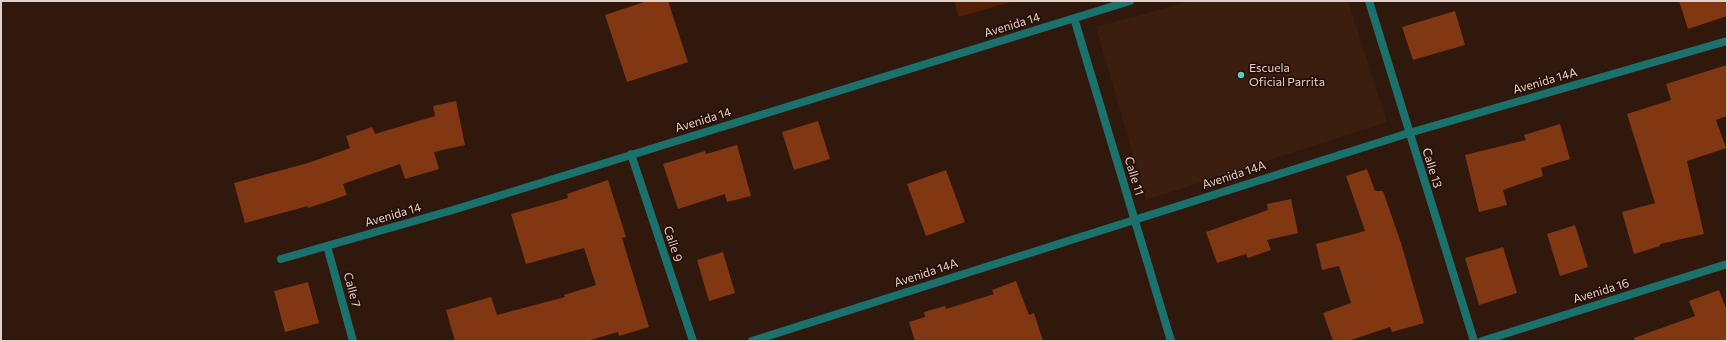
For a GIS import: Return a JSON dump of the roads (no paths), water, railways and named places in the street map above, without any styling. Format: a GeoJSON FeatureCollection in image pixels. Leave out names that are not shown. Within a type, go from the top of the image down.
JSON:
{"type":"FeatureCollection","features":[{"type":"Feature","properties":{"kind":"street","name":"Avenida 14"},"geometry":{"type":"LineString","coordinates":[[281,259],[453,210],[1130,1]]}},
{"type":"Feature","properties":{"kind":"street","name":"Calle 13"},"geometry":{"type":"LineString","coordinates":[[1369,1],[1474,341]]}},
{"type":"Feature","properties":{"kind":"street","name":"Calle 11"},"geometry":{"type":"LineString","coordinates":[[1074,18],[1171,341]]}},
{"type":"Feature","properties":{"kind":"street","name":"Avenida 14A"},"geometry":{"type":"LineString","coordinates":[[752,341],[1409,133],[1727,41]]}},
{"type":"Feature","properties":{"kind":"street","name":"Calle 9"},"geometry":{"type":"LineString","coordinates":[[631,154],[693,341]]}},
{"type":"Feature","properties":{"kind":"street","name":"Calle 7"},"geometry":{"type":"LineString","coordinates":[[327,246],[353,341]]}},
{"type":"Feature","properties":{"kind":"street","name":"Avenida 16"},"geometry":{"type":"LineString","coordinates":[[1482,341],[1727,264]]}},
{"type":"Feature","properties":{"kind":"place","name":"Escuela Oficial Parrita"},"geometry":{"type":"Point","coordinates":[1241,75]}}]}
